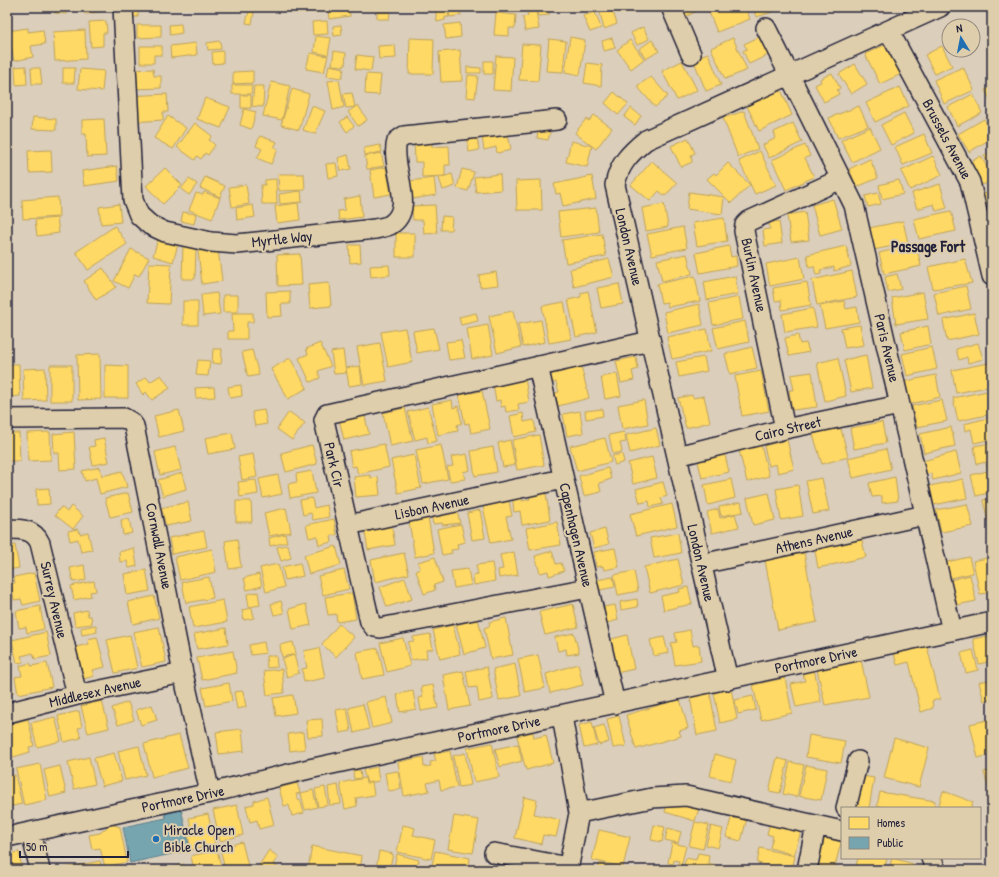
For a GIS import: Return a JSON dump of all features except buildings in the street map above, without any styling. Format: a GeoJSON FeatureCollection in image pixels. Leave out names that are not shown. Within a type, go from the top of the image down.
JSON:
{"type":"FeatureCollection","features":[{"type":"Feature","properties":{"kind":"street","name":"Myrtle Way"},"geometry":{"type":"LineString","coordinates":[[123,7],[133,200],[139,215],[150,225],[165,232],[211,242],[237,244],[375,229],[390,224],[399,215],[404,202],[394,150],[397,141],[404,136],[557,120]]}},
{"type":"Feature","properties":{"kind":"street"},"geometry":{"type":"LineString","coordinates":[[671,7],[691,54]]}},
{"type":"Feature","properties":{"kind":"street","name":"London Avenue"},"geometry":{"type":"LineString","coordinates":[[728,680],[615,185],[617,173],[627,156],[646,140],[940,7]]}},
{"type":"Feature","properties":{"kind":"street","name":"Paris Avenue"},"geometry":{"type":"LineString","coordinates":[[766,28],[854,205],[952,631]]}},
{"type":"Feature","properties":{"kind":"street","name":"Brussels Avenue"},"geometry":{"type":"LineString","coordinates":[[889,31],[970,182],[992,274]]}},
{"type":"Feature","properties":{"kind":"street","name":"Burlin Avenue"},"geometry":{"type":"LineString","coordinates":[[785,429],[744,231],[749,221],[841,179]]}},
{"type":"Feature","properties":{"kind":"street","name":"Park Cir"},"geometry":{"type":"LineString","coordinates":[[588,588],[380,628],[374,627],[370,622],[324,420],[327,414],[650,340]]}},
{"type":"Feature","properties":{"kind":"street","name":"Capenhagen Avenue"},"geometry":{"type":"LineString","coordinates":[[538,366],[615,704]]}},
{"type":"Feature","properties":{"kind":"street","name":"Cairo Street"},"geometry":{"type":"LineString","coordinates":[[677,456],[785,429],[900,405]]}},
{"type":"Feature","properties":{"kind":"street","name":"Cornwall Avenue"},"geometry":{"type":"LineString","coordinates":[[7,419],[124,418],[131,422],[134,426],[183,673],[210,793]]}},
{"type":"Feature","properties":{"kind":"street","name":"Lisbon Avenue"},"geometry":{"type":"LineString","coordinates":[[348,525],[563,479]]}},
{"type":"Feature","properties":{"kind":"street","name":"Athens Avenue"},"geometry":{"type":"LineString","coordinates":[[702,564],[926,515]]}},
{"type":"Feature","properties":{"kind":"street","name":"Surrey Avenue"},"geometry":{"type":"LineString","coordinates":[[7,530],[32,532],[38,537],[77,695]]}},
{"type":"Feature","properties":{"kind":"street","name":"Portmore Drive"},"geometry":{"type":"LineString","coordinates":[[7,837],[210,793],[309,769],[562,716],[992,622]]}},
{"type":"Feature","properties":{"kind":"street","name":"Middlesex Avenue"},"geometry":{"type":"LineString","coordinates":[[7,713],[77,695],[183,673]]}},
{"type":"Feature","properties":{"kind":"street"},"geometry":{"type":"LineString","coordinates":[[494,853],[568,869],[579,813],[562,716]]}},
{"type":"Feature","properties":{"kind":"street"},"geometry":{"type":"LineString","coordinates":[[846,807],[858,761]]}},
{"type":"Feature","properties":{"kind":"street"},"geometry":{"type":"LineString","coordinates":[[579,813],[652,798],[686,796],[841,828]]}},
{"type":"Feature","properties":{"kind":"street"},"geometry":{"type":"LineString","coordinates":[[807,870],[816,824]]}},
{"type":"Feature","properties":{"kind":"street"},"geometry":{"type":"LineString","coordinates":[[31,832],[40,870]]}},
{"type":"Feature","properties":{"kind":"street"},"geometry":{"type":"LineString","coordinates":[[931,859],[936,870]]}},
{"type":"Feature","properties":{"kind":"place","name":"Miracle Open Bible Church"},"geometry":{"type":"Point","coordinates":[156,839]}},
{"type":"Feature","properties":{"kind":"district","name":"Passage Fort"},"geometry":{"type":"Point","coordinates":[928,246]}}]}
